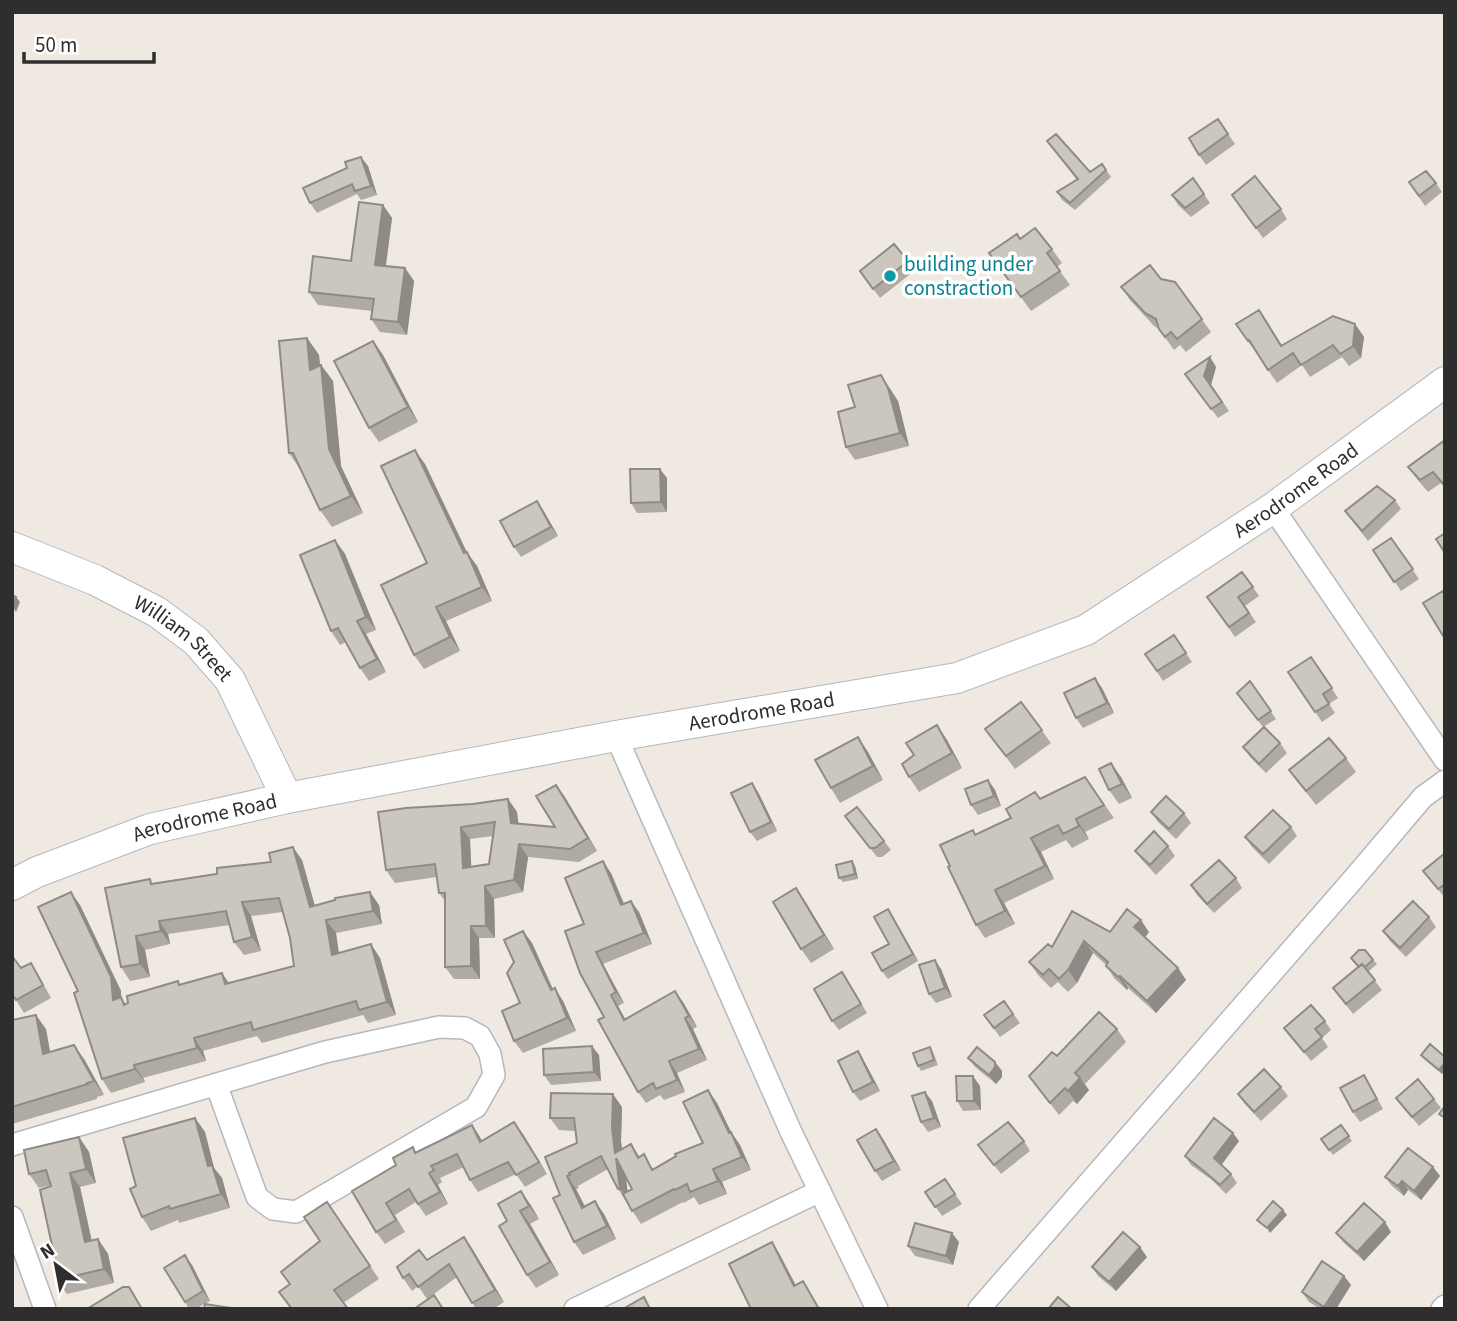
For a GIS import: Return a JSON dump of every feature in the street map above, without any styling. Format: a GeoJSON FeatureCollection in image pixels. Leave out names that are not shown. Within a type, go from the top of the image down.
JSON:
{"type":"FeatureCollection","features":[{"type":"Feature","properties":{"kind":"street","name":"Aerodrome Road"},"geometry":{"type":"LineString","coordinates":[[12,885],[37,872],[150,829],[287,798],[616,736],[957,678],[1086,630],[1273,509],[1445,382]]}},
{"type":"Feature","properties":{"kind":"street"},"geometry":{"type":"LineString","coordinates":[[1273,509],[1445,760]]}},
{"type":"Feature","properties":{"kind":"street","name":"William Street"},"geometry":{"type":"LineString","coordinates":[[12,547],[95,580],[158,612],[196,641],[230,680],[287,798]]}},
{"type":"Feature","properties":{"kind":"street"},"geometry":{"type":"LineString","coordinates":[[616,736],[791,1132],[877,1309]]}},
{"type":"Feature","properties":{"kind":"street"},"geometry":{"type":"LineString","coordinates":[[979,1309],[1423,797],[1445,781]]}},
{"type":"Feature","properties":{"kind":"street"},"geometry":{"type":"LineString","coordinates":[[12,1145],[216,1084],[325,1052],[439,1027],[464,1028],[480,1036],[489,1054],[494,1075],[476,1107],[296,1212],[272,1209],[257,1197],[216,1084]]}},
{"type":"Feature","properties":{"kind":"street"},"geometry":{"type":"LineString","coordinates":[[575,1309],[820,1191]]}},
{"type":"Feature","properties":{"kind":"street"},"geometry":{"type":"LineString","coordinates":[[12,1217],[45,1309]]}},
{"type":"Feature","properties":{"kind":"building"},"geometry":{"type":"Polygon","coordinates":[[[1218,119],[1228,134],[1199,155],[1189,138],[1218,119]]]}},
{"type":"Feature","properties":{"kind":"building"},"geometry":{"type":"Polygon","coordinates":[[[1056,134],[1090,172],[1102,164],[1106,170],[1070,203],[1057,192],[1078,179],[1047,141],[1056,134]]]}},
{"type":"Feature","properties":{"kind":"building"},"geometry":{"type":"Polygon","coordinates":[[[361,157],[371,186],[355,191],[352,184],[310,203],[303,188],[347,168],[345,162],[361,157]]]}},
{"type":"Feature","properties":{"kind":"building"},"geometry":{"type":"Polygon","coordinates":[[[1426,171],[1436,183],[1419,196],[1409,182],[1426,171]]]}},
{"type":"Feature","properties":{"kind":"building"},"geometry":{"type":"Polygon","coordinates":[[[1255,176],[1281,209],[1256,228],[1232,195],[1255,176]]]}},
{"type":"Feature","properties":{"kind":"building"},"geometry":{"type":"Polygon","coordinates":[[[1193,178],[1204,194],[1185,208],[1172,195],[1193,178]]]}},
{"type":"Feature","properties":{"kind":"building"},"geometry":{"type":"Polygon","coordinates":[[[359,202],[383,205],[375,265],[405,268],[398,322],[371,319],[374,299],[309,292],[313,256],[351,261],[359,202]]]}},
{"type":"Feature","properties":{"kind":"building"},"geometry":{"type":"Polygon","coordinates":[[[1035,228],[1052,249],[1047,253],[1060,271],[1021,297],[989,253],[1017,234],[1020,239],[1035,228]]]}},
{"type":"Feature","properties":{"kind":"building"},"geometry":{"type":"Polygon","coordinates":[[[894,244],[908,261],[873,289],[860,271],[894,244]]]}},
{"type":"Feature","properties":{"kind":"building"},"geometry":{"type":"Polygon","coordinates":[[[1150,265],[1161,279],[1175,282],[1202,319],[1177,339],[1171,332],[1165,337],[1156,319],[1145,313],[1121,287],[1150,265]]]}},
{"type":"Feature","properties":{"kind":"building"},"geometry":{"type":"Polygon","coordinates":[[[1259,310],[1281,346],[1333,316],[1355,324],[1353,346],[1340,354],[1333,345],[1301,365],[1293,353],[1268,370],[1236,324],[1259,310]]]}},
{"type":"Feature","properties":{"kind":"building"},"geometry":{"type":"Polygon","coordinates":[[[307,338],[310,370],[321,365],[329,449],[351,496],[320,510],[293,453],[289,453],[279,341],[307,338]]]}},
{"type":"Feature","properties":{"kind":"building"},"geometry":{"type":"Polygon","coordinates":[[[373,341],[408,407],[369,428],[334,361],[373,341]]]}},
{"type":"Feature","properties":{"kind":"building"},"geometry":{"type":"Polygon","coordinates":[[[1210,357],[1204,376],[1222,402],[1211,409],[1185,374],[1210,357]]]}},
{"type":"Feature","properties":{"kind":"building"},"geometry":{"type":"Polygon","coordinates":[[[881,375],[888,388],[900,433],[846,447],[838,412],[855,407],[848,385],[881,375]]]}},
{"type":"Feature","properties":{"kind":"building"},"geometry":{"type":"Polygon","coordinates":[[[1445,440],[1445,486],[1433,472],[1420,480],[1408,467],[1445,440]]]}},
{"type":"Feature","properties":{"kind":"building"},"geometry":{"type":"Polygon","coordinates":[[[415,450],[482,587],[436,607],[450,637],[414,655],[381,585],[427,563],[381,466],[415,450]]]}},
{"type":"Feature","properties":{"kind":"building"},"geometry":{"type":"Polygon","coordinates":[[[630,469],[660,469],[661,502],[631,503],[630,469]]]}},
{"type":"Feature","properties":{"kind":"building"},"geometry":{"type":"Polygon","coordinates":[[[1377,486],[1395,500],[1362,531],[1345,511],[1377,486]]]}},
{"type":"Feature","properties":{"kind":"building"},"geometry":{"type":"Polygon","coordinates":[[[537,501],[551,527],[514,547],[500,521],[537,501]]]}},
{"type":"Feature","properties":{"kind":"building"},"geometry":{"type":"Polygon","coordinates":[[[1445,533],[1445,553],[1436,539],[1445,533]]]}},
{"type":"Feature","properties":{"kind":"building"},"geometry":{"type":"Polygon","coordinates":[[[1391,538],[1413,569],[1394,582],[1373,550],[1391,538]]]}},
{"type":"Feature","properties":{"kind":"building"},"geometry":{"type":"Polygon","coordinates":[[[335,540],[366,617],[357,621],[377,659],[360,668],[338,628],[331,631],[300,555],[335,540]]]}},
{"type":"Feature","properties":{"kind":"building"},"geometry":{"type":"Polygon","coordinates":[[[1242,572],[1253,587],[1238,597],[1249,613],[1229,627],[1207,597],[1242,572]]]}},
{"type":"Feature","properties":{"kind":"building"},"geometry":{"type":"Polygon","coordinates":[[[1443,591],[1445,595],[1445,639],[1423,603],[1443,591]]]}},
{"type":"Feature","properties":{"kind":"building"},"geometry":{"type":"Polygon","coordinates":[[[1174,635],[1186,653],[1157,671],[1145,654],[1174,635]]]}},
{"type":"Feature","properties":{"kind":"building"},"geometry":{"type":"Polygon","coordinates":[[[1311,657],[1332,688],[1323,694],[1329,704],[1315,712],[1288,672],[1311,657]]]}},
{"type":"Feature","properties":{"kind":"building"},"geometry":{"type":"Polygon","coordinates":[[[1095,678],[1107,703],[1076,718],[1064,693],[1095,678]]]}},
{"type":"Feature","properties":{"kind":"building"},"geometry":{"type":"Polygon","coordinates":[[[1250,681],[1271,711],[1258,720],[1237,693],[1250,681]]]}},
{"type":"Feature","properties":{"kind":"building"},"geometry":{"type":"Polygon","coordinates":[[[1021,702],[1042,730],[1006,756],[985,729],[1021,702]]]}},
{"type":"Feature","properties":{"kind":"building"},"geometry":{"type":"Polygon","coordinates":[[[937,725],[952,753],[909,777],[902,764],[914,755],[906,743],[937,725]]]}},
{"type":"Feature","properties":{"kind":"building"},"geometry":{"type":"Polygon","coordinates":[[[1264,727],[1280,743],[1259,764],[1243,747],[1264,727]]]}},
{"type":"Feature","properties":{"kind":"building"},"geometry":{"type":"Polygon","coordinates":[[[858,737],[873,766],[831,788],[815,760],[858,737]]]}},
{"type":"Feature","properties":{"kind":"building"},"geometry":{"type":"Polygon","coordinates":[[[1329,738],[1346,758],[1306,791],[1289,770],[1329,738]]]}},
{"type":"Feature","properties":{"kind":"building"},"geometry":{"type":"Polygon","coordinates":[[[1111,763],[1122,784],[1109,790],[1099,769],[1111,763]]]}},
{"type":"Feature","properties":{"kind":"building"},"geometry":{"type":"Polygon","coordinates":[[[1085,777],[1104,805],[1076,819],[1079,826],[1063,834],[1058,825],[1031,838],[1045,866],[995,890],[1005,911],[976,925],[940,845],[973,830],[975,835],[1011,818],[1006,809],[1035,792],[1040,799],[1085,777]]]}},
{"type":"Feature","properties":{"kind":"building"},"geometry":{"type":"Polygon","coordinates":[[[988,780],[994,796],[971,805],[965,789],[988,780]]]}},
{"type":"Feature","properties":{"kind":"building"},"geometry":{"type":"Polygon","coordinates":[[[752,783],[771,822],[750,832],[731,793],[752,783]]]}},
{"type":"Feature","properties":{"kind":"building"},"geometry":{"type":"Polygon","coordinates":[[[556,785],[588,838],[570,849],[519,844],[514,880],[485,886],[486,926],[471,926],[471,966],[445,967],[445,893],[439,893],[435,864],[386,870],[378,812],[508,799],[511,823],[555,827],[536,796],[556,785]],[[495,822],[461,827],[463,868],[489,864],[495,822]]]}},
{"type":"Feature","properties":{"kind":"building"},"geometry":{"type":"Polygon","coordinates":[[[1166,796],[1184,813],[1169,829],[1151,812],[1166,796]]]}},
{"type":"Feature","properties":{"kind":"building"},"geometry":{"type":"Polygon","coordinates":[[[857,807],[884,841],[875,848],[870,848],[845,816],[857,807]]]}},
{"type":"Feature","properties":{"kind":"building"},"geometry":{"type":"Polygon","coordinates":[[[1273,810],[1291,827],[1263,854],[1245,837],[1273,810]]]}},
{"type":"Feature","properties":{"kind":"building"},"geometry":{"type":"Polygon","coordinates":[[[1154,831],[1168,846],[1150,865],[1135,851],[1154,831]]]}},
{"type":"Feature","properties":{"kind":"building"},"geometry":{"type":"Polygon","coordinates":[[[293,847],[310,907],[335,898],[370,892],[373,911],[326,920],[332,955],[371,944],[387,1002],[359,1010],[356,1001],[253,1030],[251,1022],[194,1038],[197,1048],[134,1065],[135,1069],[102,1079],[74,993],[78,991],[38,907],[71,892],[111,977],[113,1000],[121,997],[124,1005],[128,1003],[127,996],[178,981],[179,985],[222,973],[225,984],[294,966],[290,938],[279,898],[242,902],[252,937],[234,942],[226,911],[159,921],[161,931],[136,936],[140,964],[121,967],[105,888],[150,879],[151,884],[217,874],[217,868],[271,862],[269,853],[293,847]]]}},
{"type":"Feature","properties":{"kind":"building"},"geometry":{"type":"Polygon","coordinates":[[[1445,853],[1445,884],[1438,889],[1423,871],[1445,853]]]}},
{"type":"Feature","properties":{"kind":"building"},"geometry":{"type":"Polygon","coordinates":[[[1219,860],[1236,878],[1207,904],[1191,885],[1219,860]]]}},
{"type":"Feature","properties":{"kind":"building"},"geometry":{"type":"Polygon","coordinates":[[[603,861],[621,905],[631,901],[644,933],[596,952],[616,992],[611,995],[624,1020],[675,991],[689,1016],[685,1018],[699,1049],[669,1061],[677,1080],[656,1089],[653,1083],[638,1092],[598,1020],[604,1017],[580,973],[565,931],[584,924],[565,878],[603,861]]]}},
{"type":"Feature","properties":{"kind":"building"},"geometry":{"type":"Polygon","coordinates":[[[852,861],[855,874],[839,878],[836,865],[852,861]]]}},
{"type":"Feature","properties":{"kind":"building"},"geometry":{"type":"Polygon","coordinates":[[[796,888],[824,935],[801,949],[773,902],[796,888]]]}},
{"type":"Feature","properties":{"kind":"building"},"geometry":{"type":"Polygon","coordinates":[[[1413,901],[1429,917],[1400,948],[1383,931],[1413,901]]]}},
{"type":"Feature","properties":{"kind":"building"},"geometry":{"type":"Polygon","coordinates":[[[888,909],[913,954],[882,971],[872,953],[889,944],[874,917],[888,909]]]}},
{"type":"Feature","properties":{"kind":"building"},"geometry":{"type":"Polygon","coordinates":[[[1127,909],[1141,920],[1134,927],[1178,968],[1147,1001],[1106,966],[1108,962],[1084,941],[1068,970],[1059,979],[1049,969],[1043,975],[1029,962],[1048,944],[1052,947],[1072,911],[1110,932],[1127,909]]]}},
{"type":"Feature","properties":{"kind":"building"},"geometry":{"type":"Polygon","coordinates":[[[523,931],[551,990],[555,988],[567,1018],[514,1041],[502,1011],[520,1003],[507,973],[514,962],[504,940],[523,931]]]}},
{"type":"Feature","properties":{"kind":"building"},"geometry":{"type":"Polygon","coordinates":[[[1359,950],[1365,950],[1373,960],[1365,967],[1362,964],[1359,967],[1351,958],[1359,950]]]}},
{"type":"Feature","properties":{"kind":"building"},"geometry":{"type":"Polygon","coordinates":[[[12,956],[21,968],[31,963],[43,985],[16,1000],[12,994],[12,956]]]}},
{"type":"Feature","properties":{"kind":"building"},"geometry":{"type":"Polygon","coordinates":[[[935,960],[945,988],[929,994],[919,965],[935,960]]]}},
{"type":"Feature","properties":{"kind":"building"},"geometry":{"type":"Polygon","coordinates":[[[1362,964],[1375,980],[1346,1004],[1333,988],[1362,964]]]}},
{"type":"Feature","properties":{"kind":"building"},"geometry":{"type":"Polygon","coordinates":[[[842,972],[861,1004],[832,1021],[814,989],[842,972]]]}},
{"type":"Feature","properties":{"kind":"building"},"geometry":{"type":"Polygon","coordinates":[[[1004,1001],[1013,1014],[994,1028],[984,1015],[1004,1001]]]}},
{"type":"Feature","properties":{"kind":"building"},"geometry":{"type":"Polygon","coordinates":[[[1311,1005],[1325,1021],[1315,1029],[1322,1037],[1304,1052],[1284,1028],[1311,1005]]]}},
{"type":"Feature","properties":{"kind":"building"},"geometry":{"type":"Polygon","coordinates":[[[1099,1012],[1117,1029],[1075,1073],[1080,1078],[1068,1091],[1065,1088],[1050,1103],[1029,1076],[1052,1052],[1057,1056],[1099,1012]]]}},
{"type":"Feature","properties":{"kind":"building"},"geometry":{"type":"Polygon","coordinates":[[[36,1015],[43,1054],[74,1045],[94,1081],[12,1107],[12,1020],[36,1015]]]}},
{"type":"Feature","properties":{"kind":"building"},"geometry":{"type":"Polygon","coordinates":[[[1430,1044],[1445,1057],[1439,1070],[1421,1055],[1430,1044]]]}},
{"type":"Feature","properties":{"kind":"building"},"geometry":{"type":"Polygon","coordinates":[[[592,1046],[594,1072],[544,1075],[543,1049],[592,1046]]]}},
{"type":"Feature","properties":{"kind":"building"},"geometry":{"type":"Polygon","coordinates":[[[930,1047],[934,1060],[918,1066],[913,1053],[930,1047]]]}},
{"type":"Feature","properties":{"kind":"building"},"geometry":{"type":"Polygon","coordinates":[[[977,1047],[995,1062],[989,1075],[968,1058],[977,1047]]]}},
{"type":"Feature","properties":{"kind":"building"},"geometry":{"type":"Polygon","coordinates":[[[858,1051],[873,1082],[853,1092],[838,1061],[858,1051]]]}},
{"type":"Feature","properties":{"kind":"building"},"geometry":{"type":"Polygon","coordinates":[[[1264,1069],[1281,1087],[1254,1112],[1238,1094],[1264,1069]]]}},
{"type":"Feature","properties":{"kind":"building"},"geometry":{"type":"Polygon","coordinates":[[[1364,1075],[1377,1099],[1353,1112],[1340,1088],[1364,1075]]]}},
{"type":"Feature","properties":{"kind":"building"},"geometry":{"type":"Polygon","coordinates":[[[956,1076],[973,1076],[974,1101],[957,1101],[956,1076]]]}},
{"type":"Feature","properties":{"kind":"building"},"geometry":{"type":"Polygon","coordinates":[[[1418,1079],[1434,1099],[1412,1117],[1396,1098],[1418,1079]]]}},
{"type":"Feature","properties":{"kind":"building"},"geometry":{"type":"Polygon","coordinates":[[[708,1090],[742,1157],[713,1169],[718,1181],[690,1192],[687,1184],[632,1211],[623,1194],[632,1189],[616,1158],[620,1189],[601,1156],[567,1176],[582,1208],[595,1201],[607,1226],[574,1242],[553,1198],[560,1195],[545,1157],[577,1143],[574,1118],[550,1118],[551,1093],[613,1094],[612,1128],[615,1153],[631,1144],[638,1158],[644,1154],[652,1170],[676,1156],[675,1154],[703,1143],[683,1102],[708,1090]]]}},
{"type":"Feature","properties":{"kind":"building"},"geometry":{"type":"Polygon","coordinates":[[[925,1092],[934,1118],[921,1122],[912,1096],[925,1092]]]}},
{"type":"Feature","properties":{"kind":"building"},"geometry":{"type":"Polygon","coordinates":[[[1445,1106],[1445,1118],[1439,1114],[1445,1106]]]}},
{"type":"Feature","properties":{"kind":"building"},"geometry":{"type":"Polygon","coordinates":[[[195,1118],[208,1166],[212,1165],[221,1194],[170,1209],[169,1206],[142,1217],[130,1189],[136,1186],[123,1138],[195,1118]]]}},
{"type":"Feature","properties":{"kind":"building"},"geometry":{"type":"Polygon","coordinates":[[[1214,1118],[1233,1133],[1214,1158],[1231,1174],[1220,1185],[1185,1156],[1214,1118]]]}},
{"type":"Feature","properties":{"kind":"building"},"geometry":{"type":"Polygon","coordinates":[[[514,1122],[539,1162],[516,1175],[508,1162],[470,1180],[457,1154],[431,1166],[434,1170],[429,1173],[440,1192],[418,1204],[409,1189],[386,1203],[396,1220],[376,1232],[352,1191],[396,1165],[393,1158],[413,1147],[415,1153],[472,1125],[480,1142],[514,1122]]]}},
{"type":"Feature","properties":{"kind":"building"},"geometry":{"type":"Polygon","coordinates":[[[1008,1122],[1024,1141],[994,1165],[978,1145],[1008,1122]]]}},
{"type":"Feature","properties":{"kind":"building"},"geometry":{"type":"Polygon","coordinates":[[[1341,1125],[1349,1136],[1329,1150],[1321,1139],[1341,1125]]]}},
{"type":"Feature","properties":{"kind":"building"},"geometry":{"type":"Polygon","coordinates":[[[876,1129],[894,1161],[875,1171],[857,1140],[876,1129]]]}},
{"type":"Feature","properties":{"kind":"building"},"geometry":{"type":"Polygon","coordinates":[[[79,1137],[86,1169],[70,1173],[85,1242],[98,1239],[104,1269],[57,1280],[40,1190],[51,1186],[46,1170],[29,1174],[24,1150],[79,1137]]]}},
{"type":"Feature","properties":{"kind":"building"},"geometry":{"type":"Polygon","coordinates":[[[1408,1148],[1433,1167],[1414,1191],[1402,1181],[1398,1186],[1385,1177],[1408,1148]]]}},
{"type":"Feature","properties":{"kind":"building"},"geometry":{"type":"Polygon","coordinates":[[[945,1179],[955,1194],[935,1207],[925,1192],[945,1179]]]}},
{"type":"Feature","properties":{"kind":"building"},"geometry":{"type":"Polygon","coordinates":[[[521,1191],[529,1206],[520,1211],[550,1262],[527,1275],[499,1226],[507,1221],[498,1204],[521,1191]]]}},
{"type":"Feature","properties":{"kind":"building"},"geometry":{"type":"Polygon","coordinates":[[[1273,1201],[1283,1210],[1267,1228],[1257,1220],[1273,1201]]]}},
{"type":"Feature","properties":{"kind":"building"},"geometry":{"type":"Polygon","coordinates":[[[327,1202],[370,1266],[334,1290],[348,1309],[292,1309],[279,1292],[290,1284],[281,1272],[320,1241],[304,1217],[327,1202]]]}},
{"type":"Feature","properties":{"kind":"building"},"geometry":{"type":"Polygon","coordinates":[[[1364,1203],[1385,1222],[1357,1252],[1336,1233],[1364,1203]]]}},
{"type":"Feature","properties":{"kind":"building"},"geometry":{"type":"Polygon","coordinates":[[[915,1223],[952,1233],[946,1256],[908,1246],[915,1223]]]}},
{"type":"Feature","properties":{"kind":"building"},"geometry":{"type":"Polygon","coordinates":[[[1123,1232],[1140,1247],[1109,1282],[1092,1267],[1123,1232]]]}},
{"type":"Feature","properties":{"kind":"building"},"geometry":{"type":"Polygon","coordinates":[[[464,1237],[495,1290],[472,1303],[449,1264],[418,1287],[409,1274],[403,1278],[397,1267],[419,1250],[427,1260],[464,1237]]]}},
{"type":"Feature","properties":{"kind":"building"},"geometry":{"type":"Polygon","coordinates":[[[772,1242],[794,1286],[803,1281],[819,1309],[751,1309],[729,1264],[772,1242]]]}},
{"type":"Feature","properties":{"kind":"building"},"geometry":{"type":"Polygon","coordinates":[[[185,1255],[203,1291],[185,1302],[164,1268],[185,1255]]]}},
{"type":"Feature","properties":{"kind":"building"},"geometry":{"type":"Polygon","coordinates":[[[1322,1261],[1344,1276],[1324,1307],[1302,1292],[1322,1261]]]}},
{"type":"Feature","properties":{"kind":"building"},"geometry":{"type":"Polygon","coordinates":[[[123,1287],[129,1287],[142,1309],[87,1309],[123,1287]]]}},
{"type":"Feature","properties":{"kind":"building"},"geometry":{"type":"Polygon","coordinates":[[[434,1295],[443,1309],[414,1309],[434,1295]]]}},
{"type":"Feature","properties":{"kind":"building"},"geometry":{"type":"Polygon","coordinates":[[[644,1297],[650,1309],[623,1309],[644,1297]]]}},
{"type":"Feature","properties":{"kind":"building"},"geometry":{"type":"Polygon","coordinates":[[[1058,1297],[1072,1309],[1048,1309],[1058,1297]]]}},
{"type":"Feature","properties":{"kind":"building"},"geometry":{"type":"Polygon","coordinates":[[[205,1304],[231,1308],[204,1309],[205,1304]]]}},
{"type":"Feature","properties":{"kind":"place","name":"building under constraction"},"geometry":{"type":"Point","coordinates":[890,276]}}]}
